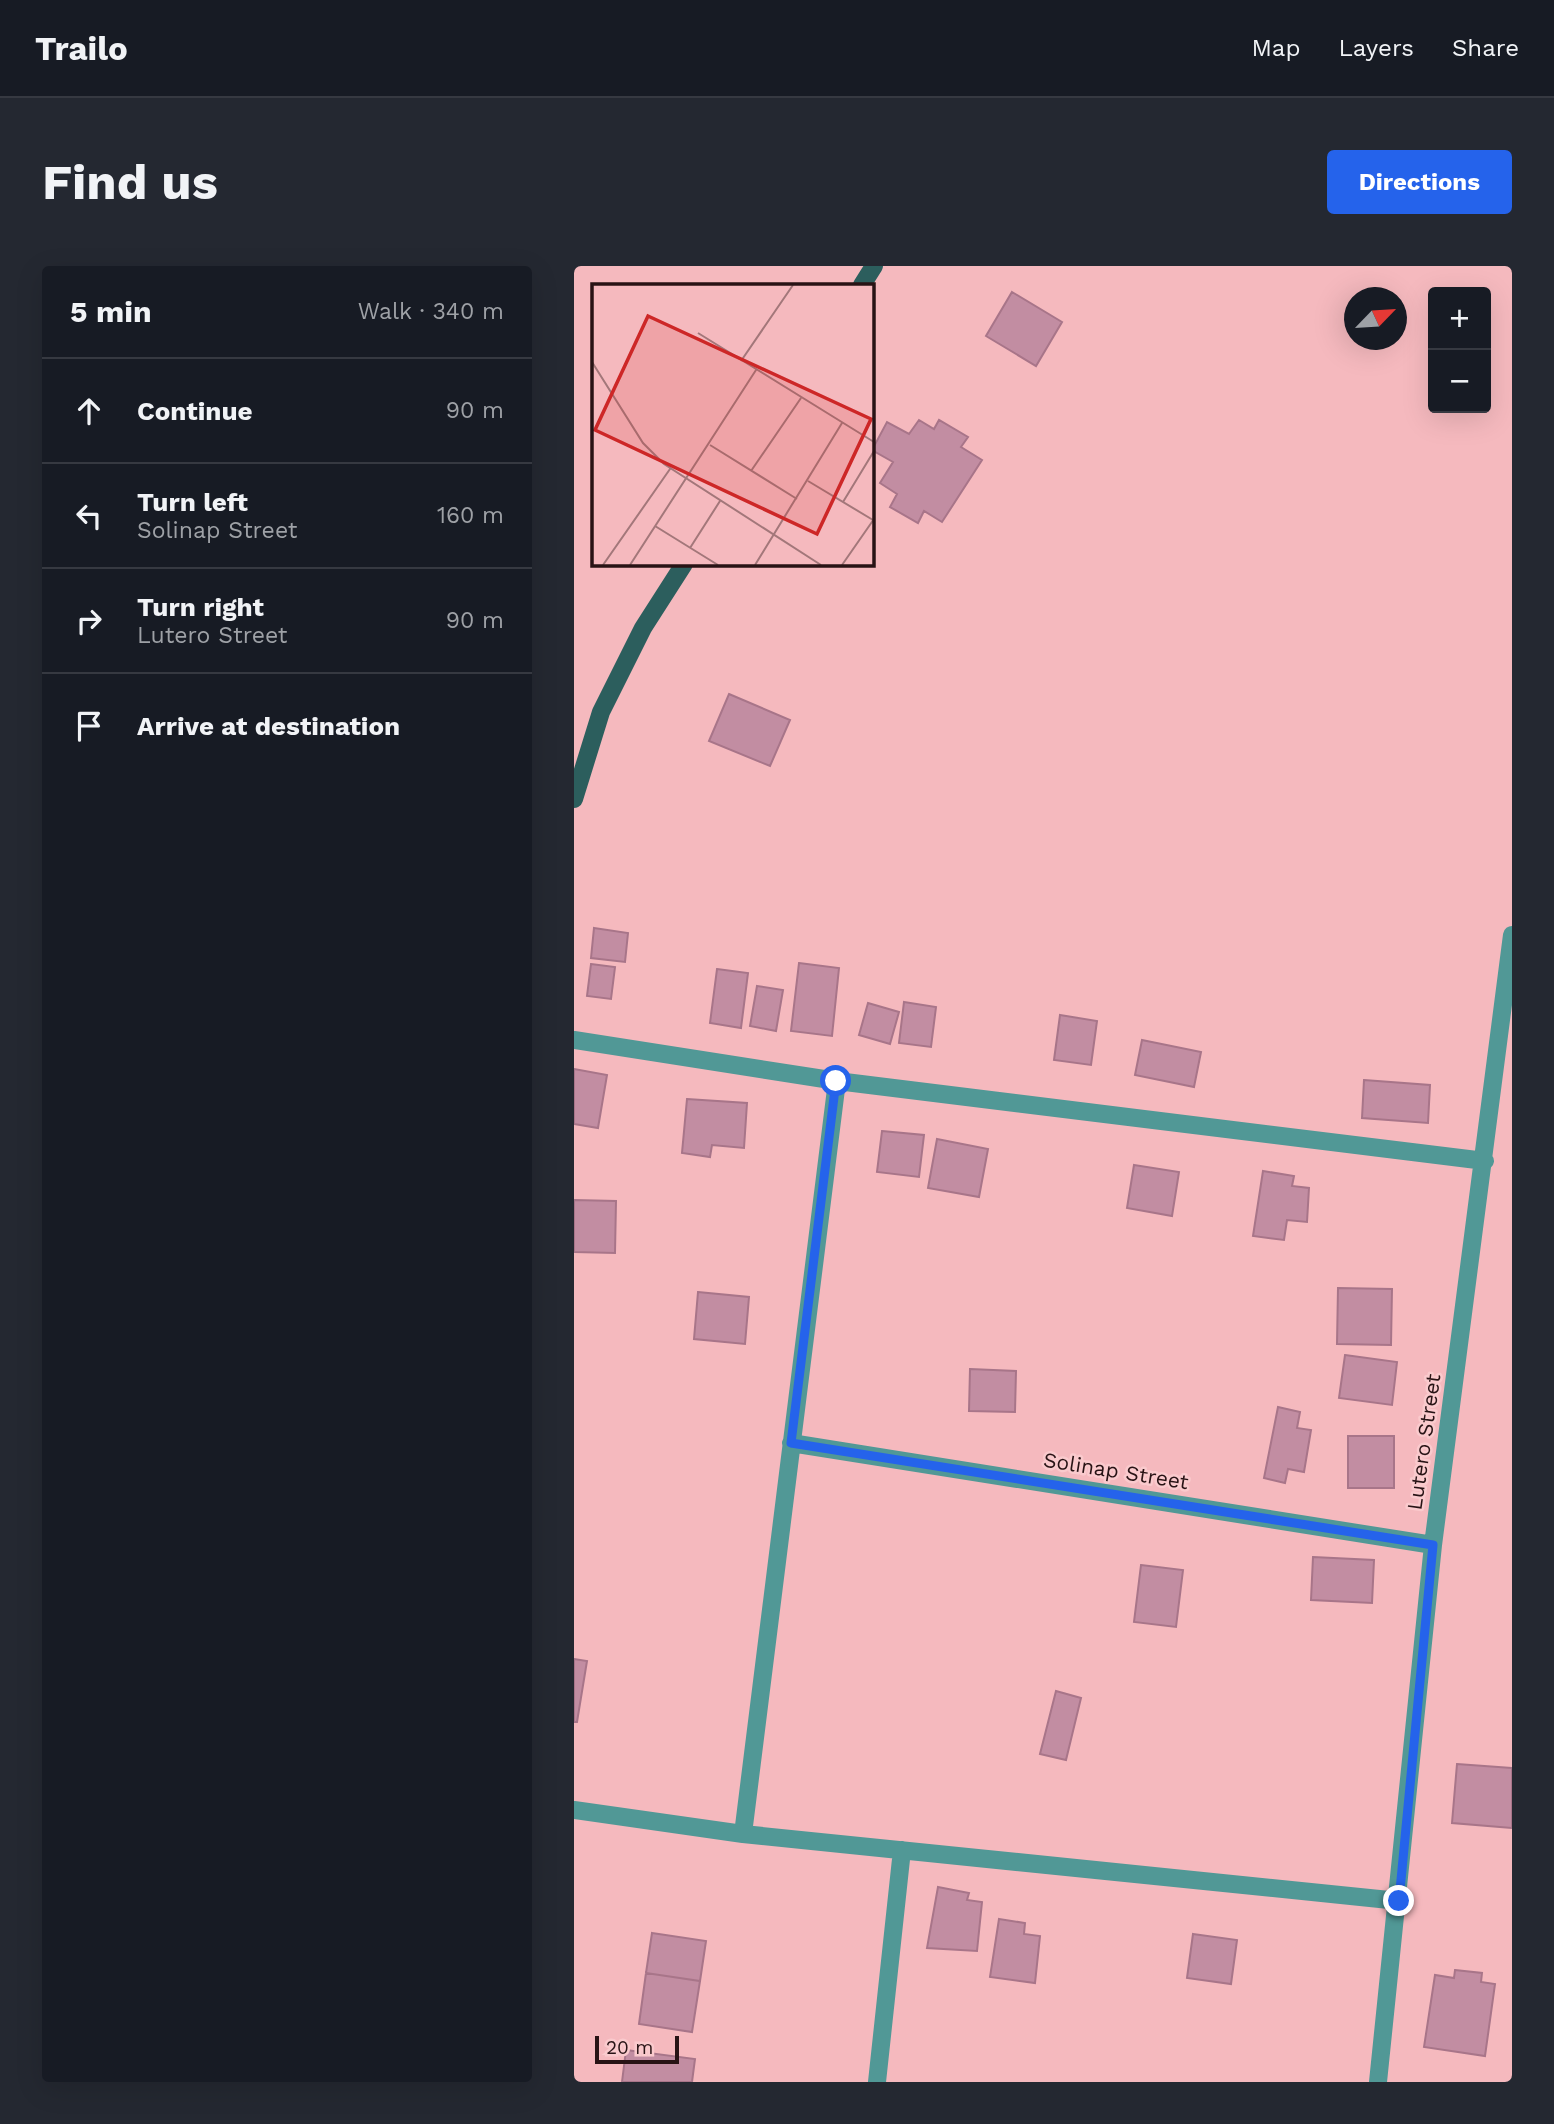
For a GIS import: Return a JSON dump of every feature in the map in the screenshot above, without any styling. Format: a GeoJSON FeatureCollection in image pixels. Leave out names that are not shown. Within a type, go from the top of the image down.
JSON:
{"type":"FeatureCollection","features":[{"type":"Feature","properties":{"kind":"main road"},"geometry":{"type":"LineString","coordinates":[[863,284],[874,266]]}},
{"type":"Feature","properties":{"kind":"main road"},"geometry":{"type":"LineString","coordinates":[[574,799],[601,712],[643,628],[683,565]]}},
{"type":"Feature","properties":{"kind":"street","name":"Lutero Street"},"geometry":{"type":"LineString","coordinates":[[1378,2082],[1399,1901],[1433,1545],[1485,1161],[1506,1030],[1512,935]]}},
{"type":"Feature","properties":{"kind":"street"},"geometry":{"type":"LineString","coordinates":[[574,1040],[836,1081],[1485,1161]]}},
{"type":"Feature","properties":{"kind":"street"},"geometry":{"type":"LineString","coordinates":[[743,1834],[836,1081]]}},
{"type":"Feature","properties":{"kind":"street","name":"Solinap Street"},"geometry":{"type":"LineString","coordinates":[[791,1443],[1433,1545]]}},
{"type":"Feature","properties":{"kind":"street"},"geometry":{"type":"LineString","coordinates":[[574,1810],[743,1834],[1399,1901]]}},
{"type":"Feature","properties":{"kind":"street"},"geometry":{"type":"LineString","coordinates":[[877,2082],[902,1850]]}},
{"type":"Feature","properties":{"kind":"building"},"geometry":{"type":"Polygon","coordinates":[[[1012,292],[1062,322],[1036,366],[986,336],[1012,292]]]}},
{"type":"Feature","properties":{"kind":"building"},"geometry":{"type":"Polygon","coordinates":[[[919,420],[934,429],[939,420],[968,437],[961,447],[982,460],[942,522],[924,511],[918,523],[890,507],[897,494],[880,483],[893,462],[873,448],[887,422],[909,434],[919,420]]]}},
{"type":"Feature","properties":{"kind":"building"},"geometry":{"type":"Polygon","coordinates":[[[729,694],[790,720],[770,766],[709,741],[729,694]]]}},
{"type":"Feature","properties":{"kind":"building"},"geometry":{"type":"Polygon","coordinates":[[[594,928],[628,933],[625,962],[591,958],[594,928]]]}},
{"type":"Feature","properties":{"kind":"building"},"geometry":{"type":"Polygon","coordinates":[[[799,963],[839,968],[832,1036],[791,1031],[799,963]]]}},
{"type":"Feature","properties":{"kind":"building"},"geometry":{"type":"Polygon","coordinates":[[[591,964],[615,967],[611,999],[587,996],[591,964]]]}},
{"type":"Feature","properties":{"kind":"building"},"geometry":{"type":"Polygon","coordinates":[[[717,969],[748,973],[741,1028],[710,1023],[717,969]]]}},
{"type":"Feature","properties":{"kind":"building"},"geometry":{"type":"Polygon","coordinates":[[[757,986],[783,990],[776,1031],[750,1026],[757,986]]]}},
{"type":"Feature","properties":{"kind":"building"},"geometry":{"type":"Polygon","coordinates":[[[904,1002],[936,1007],[931,1047],[899,1043],[904,1002]]]}},
{"type":"Feature","properties":{"kind":"building"},"geometry":{"type":"Polygon","coordinates":[[[868,1003],[899,1012],[890,1044],[859,1035],[868,1003]]]}},
{"type":"Feature","properties":{"kind":"building"},"geometry":{"type":"Polygon","coordinates":[[[1060,1015],[1097,1021],[1091,1065],[1054,1060],[1060,1015]]]}},
{"type":"Feature","properties":{"kind":"building"},"geometry":{"type":"Polygon","coordinates":[[[1142,1040],[1201,1052],[1194,1087],[1135,1075],[1142,1040]]]}},
{"type":"Feature","properties":{"kind":"building"},"geometry":{"type":"Polygon","coordinates":[[[574,1069],[607,1075],[598,1128],[574,1124],[574,1069]]]}},
{"type":"Feature","properties":{"kind":"building"},"geometry":{"type":"Polygon","coordinates":[[[1364,1080],[1430,1085],[1428,1123],[1362,1118],[1364,1080]]]}},
{"type":"Feature","properties":{"kind":"building"},"geometry":{"type":"Polygon","coordinates":[[[687,1099],[747,1103],[744,1148],[712,1145],[710,1157],[682,1153],[687,1099]]]}},
{"type":"Feature","properties":{"kind":"building"},"geometry":{"type":"Polygon","coordinates":[[[882,1131],[924,1135],[919,1177],[877,1172],[882,1131]]]}},
{"type":"Feature","properties":{"kind":"building"},"geometry":{"type":"Polygon","coordinates":[[[937,1139],[988,1149],[979,1197],[928,1188],[937,1139]]]}},
{"type":"Feature","properties":{"kind":"building"},"geometry":{"type":"Polygon","coordinates":[[[1134,1165],[1179,1172],[1172,1216],[1127,1208],[1134,1165]]]}},
{"type":"Feature","properties":{"kind":"building"},"geometry":{"type":"Polygon","coordinates":[[[1263,1171],[1294,1176],[1292,1186],[1309,1188],[1307,1222],[1287,1220],[1284,1240],[1253,1236],[1263,1171]]]}},
{"type":"Feature","properties":{"kind":"building"},"geometry":{"type":"Polygon","coordinates":[[[574,1200],[616,1201],[615,1253],[574,1252],[574,1200]]]}},
{"type":"Feature","properties":{"kind":"building"},"geometry":{"type":"Polygon","coordinates":[[[1338,1288],[1392,1289],[1391,1345],[1337,1344],[1338,1288]]]}},
{"type":"Feature","properties":{"kind":"building"},"geometry":{"type":"Polygon","coordinates":[[[698,1292],[749,1297],[745,1344],[694,1339],[698,1292]]]}},
{"type":"Feature","properties":{"kind":"building"},"geometry":{"type":"Polygon","coordinates":[[[1345,1355],[1397,1362],[1392,1405],[1339,1398],[1345,1355]]]}},
{"type":"Feature","properties":{"kind":"building"},"geometry":{"type":"Polygon","coordinates":[[[970,1369],[1016,1371],[1015,1412],[969,1411],[970,1369]]]}},
{"type":"Feature","properties":{"kind":"building"},"geometry":{"type":"Polygon","coordinates":[[[1278,1407],[1300,1412],[1297,1428],[1311,1430],[1304,1472],[1288,1469],[1285,1483],[1264,1478],[1278,1407]]]}},
{"type":"Feature","properties":{"kind":"building"},"geometry":{"type":"Polygon","coordinates":[[[1348,1436],[1394,1436],[1394,1488],[1348,1488],[1348,1436]]]}},
{"type":"Feature","properties":{"kind":"building"},"geometry":{"type":"Polygon","coordinates":[[[1313,1557],[1374,1560],[1372,1603],[1311,1600],[1313,1557]]]}},
{"type":"Feature","properties":{"kind":"building"},"geometry":{"type":"Polygon","coordinates":[[[1141,1565],[1183,1570],[1176,1627],[1134,1622],[1141,1565]]]}},
{"type":"Feature","properties":{"kind":"building"},"geometry":{"type":"Polygon","coordinates":[[[574,1659],[587,1661],[577,1722],[574,1722],[574,1659]]]}},
{"type":"Feature","properties":{"kind":"building"},"geometry":{"type":"Polygon","coordinates":[[[1056,1691],[1081,1698],[1066,1760],[1040,1754],[1056,1691]]]}},
{"type":"Feature","properties":{"kind":"building"},"geometry":{"type":"Polygon","coordinates":[[[1457,1764],[1512,1768],[1512,1828],[1452,1823],[1457,1764]]]}},
{"type":"Feature","properties":{"kind":"building"},"geometry":{"type":"Polygon","coordinates":[[[938,1887],[969,1893],[967,1900],[982,1902],[977,1951],[927,1948],[938,1887]]]}},
{"type":"Feature","properties":{"kind":"building"},"geometry":{"type":"Polygon","coordinates":[[[999,1919],[1025,1923],[1024,1934],[1040,1936],[1035,1983],[990,1977],[999,1919]]]}},
{"type":"Feature","properties":{"kind":"building"},"geometry":{"type":"Polygon","coordinates":[[[652,1933],[706,1941],[700,1981],[646,1973],[652,1933]]]}},
{"type":"Feature","properties":{"kind":"building"},"geometry":{"type":"Polygon","coordinates":[[[1193,1934],[1237,1940],[1231,1984],[1187,1978],[1193,1934]]]}},
{"type":"Feature","properties":{"kind":"building"},"geometry":{"type":"Polygon","coordinates":[[[1455,1970],[1482,1973],[1481,1982],[1495,1984],[1485,2056],[1424,2047],[1435,1975],[1454,1978],[1455,1970]]]}},
{"type":"Feature","properties":{"kind":"building"},"geometry":{"type":"Polygon","coordinates":[[[646,1973],[700,1981],[692,2032],[639,2024],[646,1973]]]}},
{"type":"Feature","properties":{"kind":"building"},"geometry":{"type":"Polygon","coordinates":[[[626,2050],[695,2059],[692,2082],[622,2082],[626,2050]]]}},
{"type":"Feature","properties":{"kind":"route"},"geometry":{"type":"LineString","coordinates":[[836,1081],[791,1443],[1433,1545],[1399,1901]]}}]}
